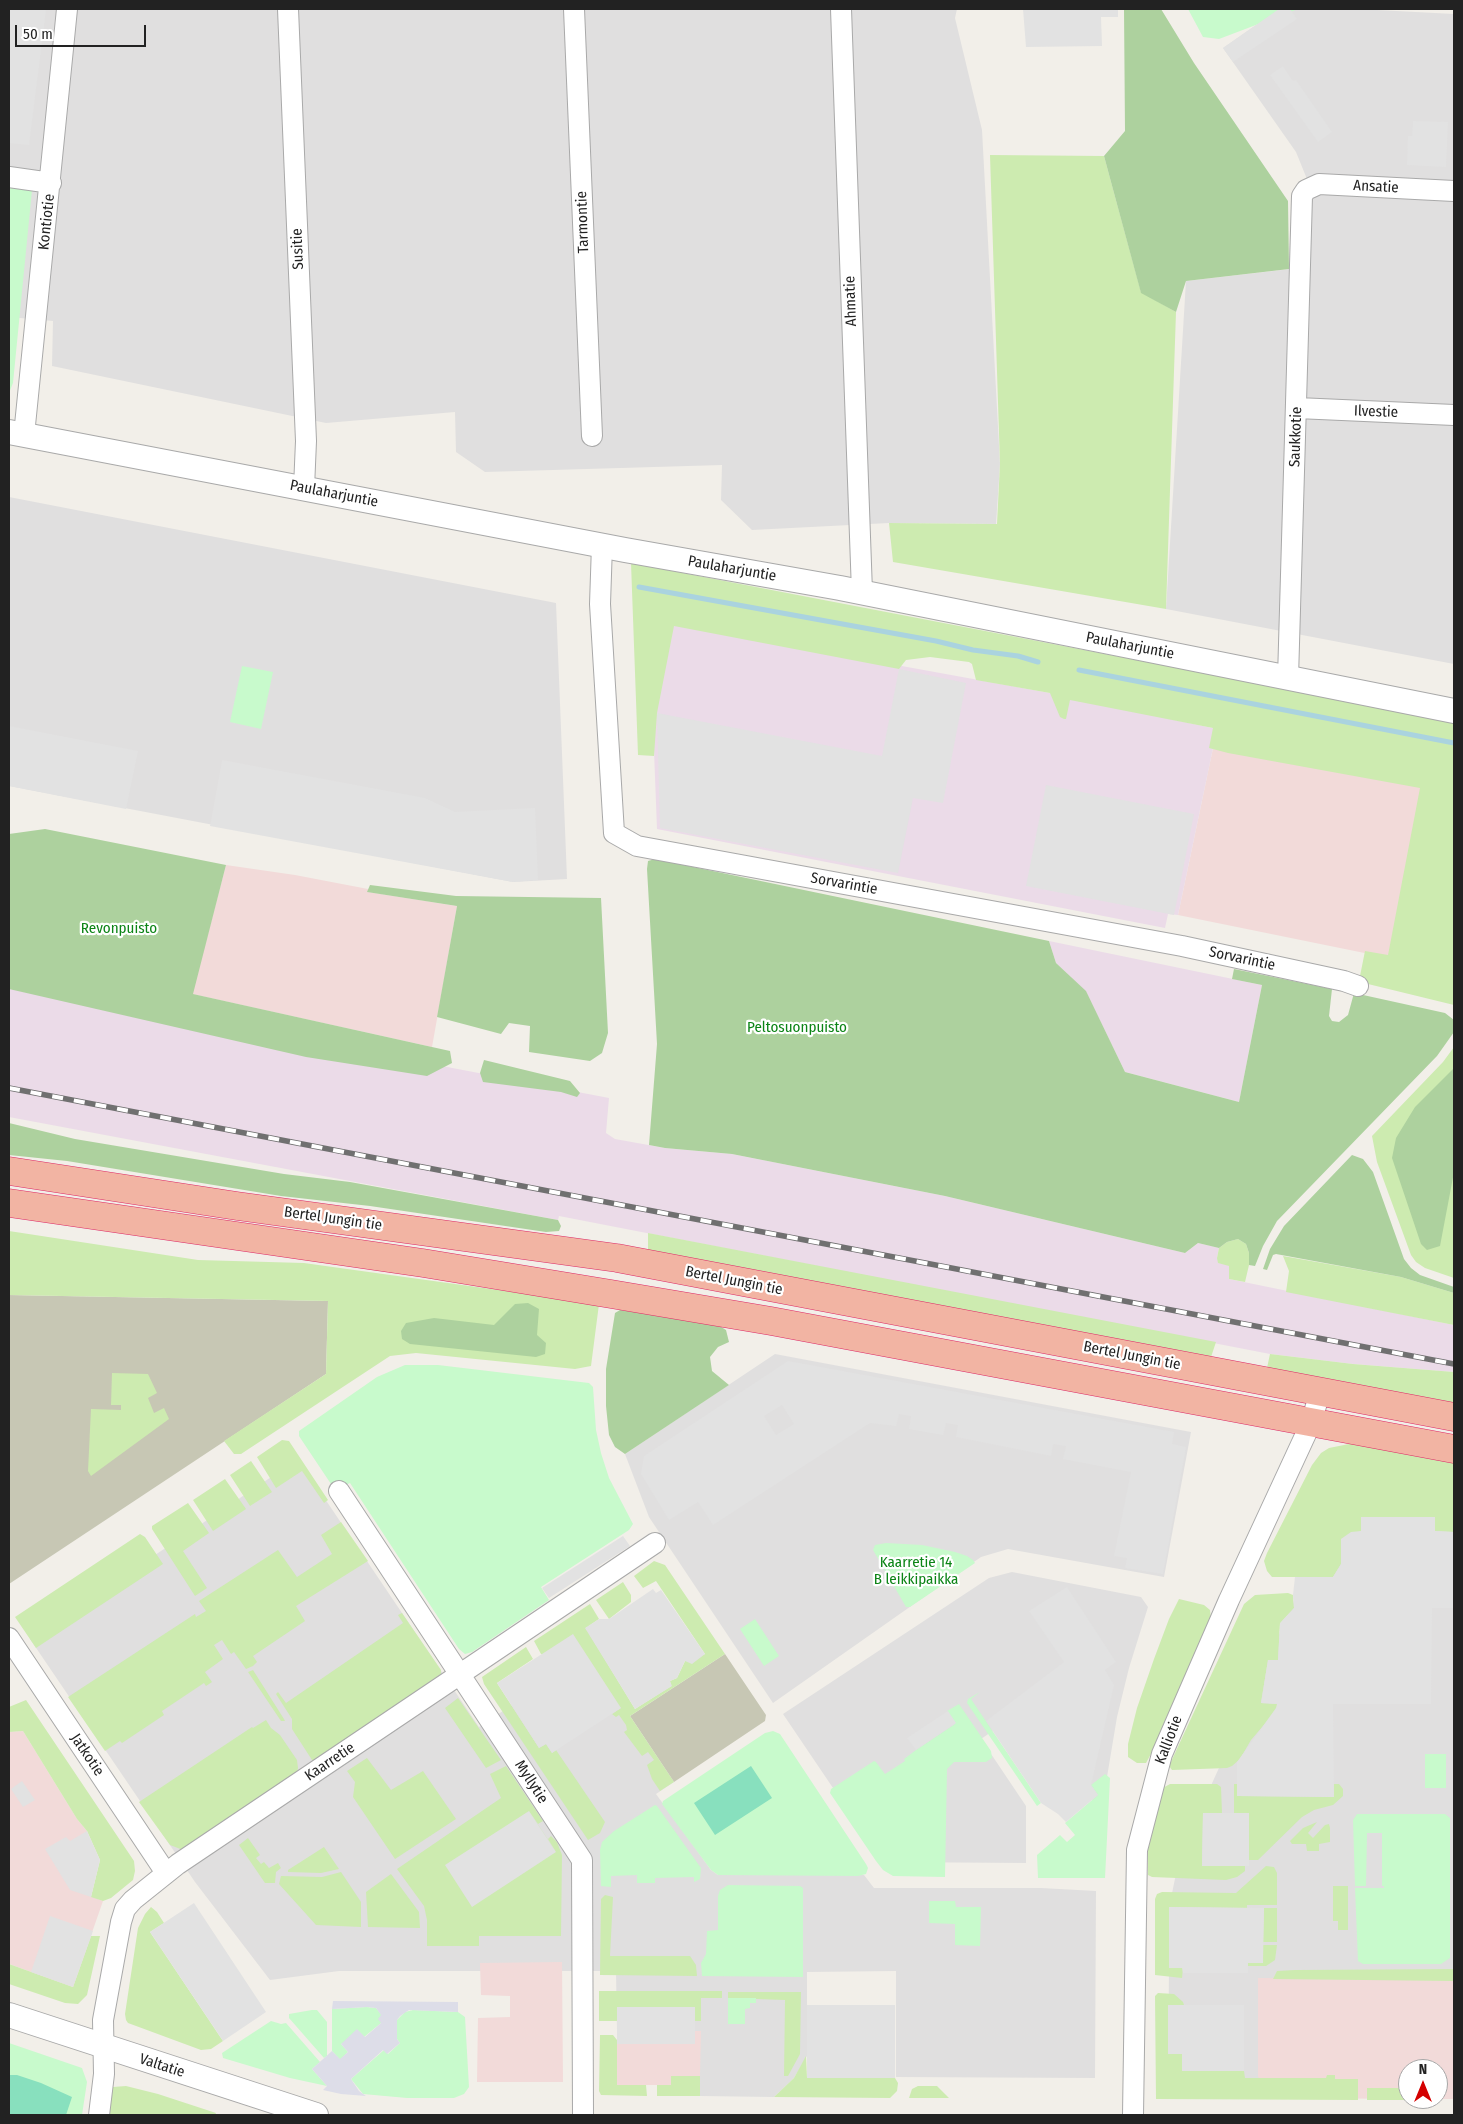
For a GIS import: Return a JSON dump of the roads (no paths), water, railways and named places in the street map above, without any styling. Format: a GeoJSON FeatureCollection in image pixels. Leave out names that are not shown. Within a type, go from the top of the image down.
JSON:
{"type":"FeatureCollection","features":[{"type":"Feature","properties":{"kind":"highway","name":"Bertel Jungin tie"},"geometry":{"type":"LineString","coordinates":[[9,1170],[237,1206],[617,1258],[1454,1417]]}},
{"type":"Feature","properties":{"kind":"highway","name":"Bertel Jungin tie"},"geometry":{"type":"LineString","coordinates":[[9,1203],[423,1263],[602,1292],[780,1323],[1454,1449]]}},
{"type":"Feature","properties":{"kind":"street","name":"Kontiotie"},"geometry":{"type":"LineString","coordinates":[[16,433],[51,182],[67,9]]}},
{"type":"Feature","properties":{"kind":"street","name":"Susitie"},"geometry":{"type":"LineString","coordinates":[[288,9],[306,441],[304,488]]}},
{"type":"Feature","properties":{"kind":"street","name":"Tarmontie"},"geometry":{"type":"LineString","coordinates":[[574,9],[592,436]]}},
{"type":"Feature","properties":{"kind":"street","name":"Ahmatie"},"geometry":{"type":"LineString","coordinates":[[841,9],[862,592]]}},
{"type":"Feature","properties":{"kind":"street"},"geometry":{"type":"LineString","coordinates":[[9,177],[51,182]]}},
{"type":"Feature","properties":{"kind":"street","name":"Ansatie"},"geometry":{"type":"LineString","coordinates":[[1302,196],[1306,190],[1318,184],[1454,191]]}},
{"type":"Feature","properties":{"kind":"street","name":"Saukkotie"},"geometry":{"type":"LineString","coordinates":[[1288,678],[1302,196]]}},
{"type":"Feature","properties":{"kind":"street","name":"Ilvestie"},"geometry":{"type":"LineString","coordinates":[[1297,408],[1454,415]]}},
{"type":"Feature","properties":{"kind":"street","name":"Paulaharjuntie"},"geometry":{"type":"LineString","coordinates":[[16,433],[602,546],[862,592],[1454,711]]}},
{"type":"Feature","properties":{"kind":"street","name":"Sorvarintie"},"geometry":{"type":"LineString","coordinates":[[602,546],[600,604],[614,833],[637,846],[1182,946],[1344,981],[1358,986]]}},
{"type":"Feature","properties":{"kind":"street","name":"Kalliotie"},"geometry":{"type":"LineString","coordinates":[[1133,2115],[1136,1850],[1162,1754],[1311,1422],[1320,1392]]}},
{"type":"Feature","properties":{"kind":"street","name":"Myllytie"},"geometry":{"type":"LineString","coordinates":[[339,1491],[582,1860],[582,2115]]}},
{"type":"Feature","properties":{"kind":"street","name":"Kaarretie"},"geometry":{"type":"LineString","coordinates":[[99,2115],[104,2074],[103,2020],[121,1922],[125,1910],[133,1900],[166,1873],[655,1543]]}},
{"type":"Feature","properties":{"kind":"street","name":"Jatkotie"},"geometry":{"type":"LineString","coordinates":[[9,1638],[166,1873]]}},
{"type":"Feature","properties":{"kind":"street","name":"Valtatie"},"geometry":{"type":"LineString","coordinates":[[9,2015],[316,2115]]}},
{"type":"Feature","properties":{"kind":"waterway"},"geometry":{"type":"LineString","coordinates":[[639,587],[936,641],[973,650],[1018,656],[1038,662]]}},
{"type":"Feature","properties":{"kind":"waterway"},"geometry":{"type":"LineString","coordinates":[[1079,670],[1454,743]]}},
{"type":"Feature","properties":{"kind":"railway"},"geometry":{"type":"LineString","coordinates":[[9,1088],[1454,1364]]}},
{"type":"Feature","properties":{"kind":"park label","name":"Revonpuisto"},"geometry":{"type":"Point","coordinates":[119,929]}},
{"type":"Feature","properties":{"kind":"park label","name":"Peltosuonpuisto"},"geometry":{"type":"Point","coordinates":[797,1028]}},
{"type":"Feature","properties":{"kind":"park label","name":"Kaarretie 14 B leikkipaikka"},"geometry":{"type":"Point","coordinates":[916,1572]}}]}
